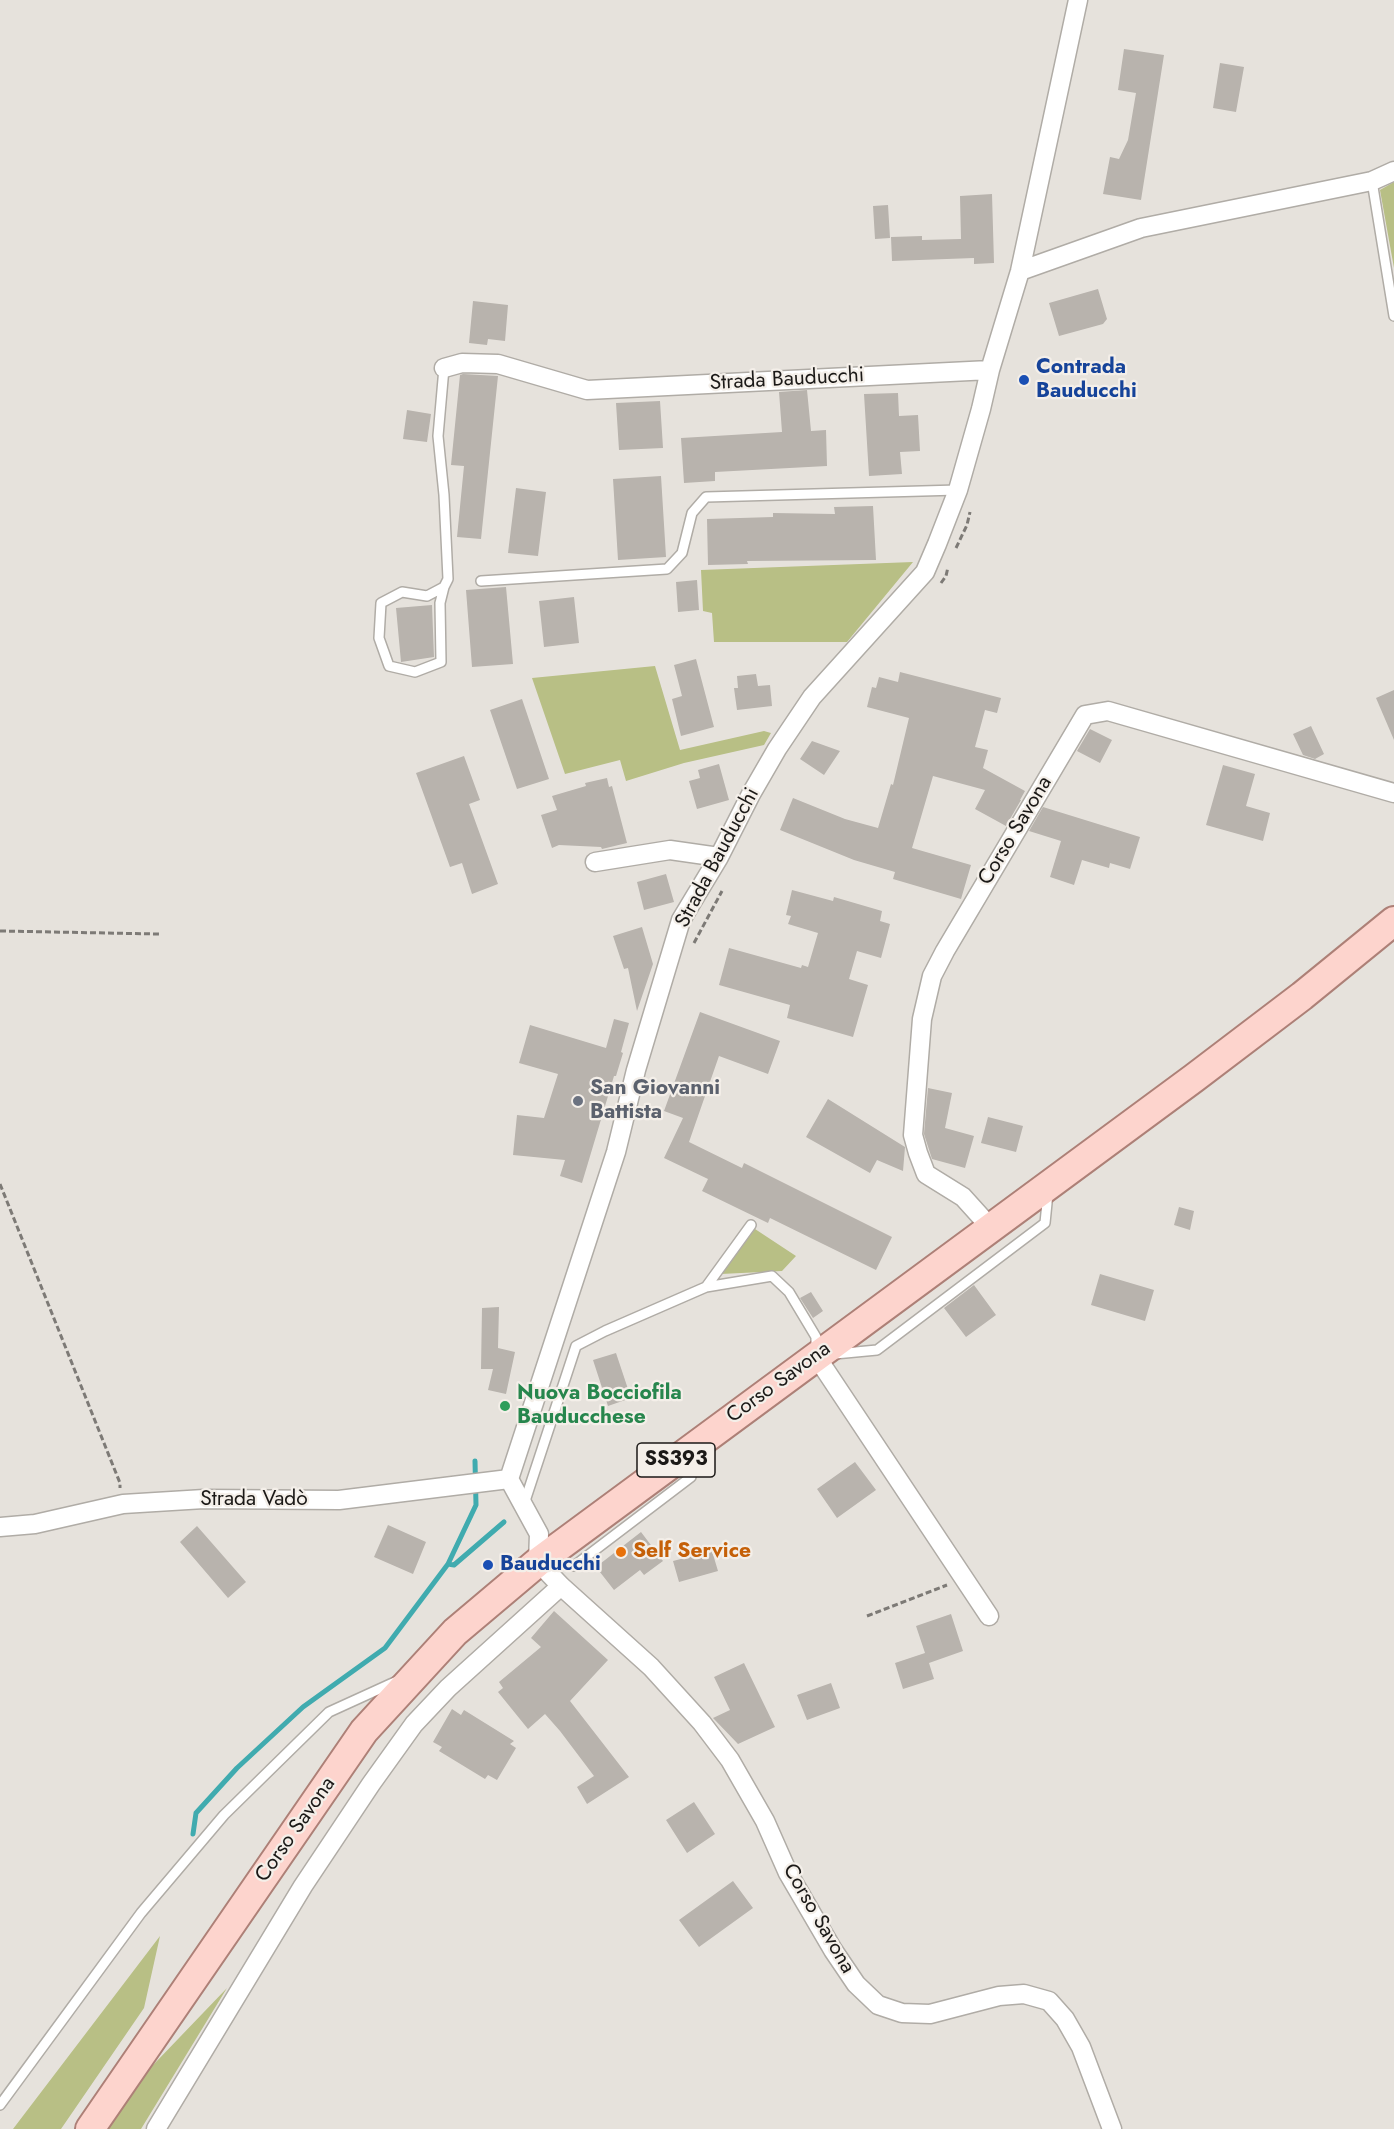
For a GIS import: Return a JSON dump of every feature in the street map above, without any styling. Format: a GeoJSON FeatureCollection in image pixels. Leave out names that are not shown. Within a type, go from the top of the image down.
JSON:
{"type":"FeatureCollection","features":[{"type":"Feature","properties":{"kind":"main road","name":"Corso Savona"},"geometry":{"type":"LineString","coordinates":[[90,2129],[364,1731],[455,1632],[543,1558],[1293,1003],[1394,921]]}},
{"type":"Feature","properties":{"kind":"street","name":"Strada Bauducchi"},"geometry":{"type":"LineString","coordinates":[[509,1479],[568,1337],[636,1070],[681,920],[719,857],[777,749],[812,698],[925,572],[958,490],[990,370],[1020,271],[1078,0]]}},
{"type":"Feature","properties":{"kind":"street"},"geometry":{"type":"LineString","coordinates":[[1020,271],[1142,228],[1372,181],[1394,171]]}},
{"type":"Feature","properties":{"kind":"street","name":"Strada Bauducchi"},"geometry":{"type":"LineString","coordinates":[[444,368],[462,363],[498,364],[587,390],[990,370]]}},
{"type":"Feature","properties":{"kind":"street","name":"Corso Savona"},"geometry":{"type":"LineString","coordinates":[[991,1228],[963,1197],[926,1174],[918,1153],[913,1135],[922,1019],[932,976],[945,951],[1085,715],[1108,711],[1394,793]]}},
{"type":"Feature","properties":{"kind":"street"},"geometry":{"type":"LineString","coordinates":[[595,862],[670,849],[719,857]]}},
{"type":"Feature","properties":{"kind":"street"},"geometry":{"type":"LineString","coordinates":[[816,1356],[989,1616]]}},
{"type":"Feature","properties":{"kind":"street"},"geometry":{"type":"LineString","coordinates":[[509,1479],[539,1534],[543,1558]]}},
{"type":"Feature","properties":{"kind":"street","name":"Strada Vadò"},"geometry":{"type":"LineString","coordinates":[[0,1527],[35,1524],[118,1505],[204,1499],[339,1500],[509,1479]]}},
{"type":"Feature","properties":{"kind":"street","name":"Corso Savona"},"geometry":{"type":"LineString","coordinates":[[543,1558],[561,1586],[651,1667],[702,1723],[730,1760],[765,1821],[788,1873],[833,1950],[856,1984],[878,2005],[902,2013],[930,2014],[999,1996],[1024,1994],[1049,2001],[1065,2019],[1081,2047],[1112,2129]]}},
{"type":"Feature","properties":{"kind":"street","name":"Corso Savona"},"geometry":{"type":"LineString","coordinates":[[156,2129],[303,1886],[414,1724],[448,1688],[561,1586]]}},
{"type":"Feature","properties":{"kind":"lane"},"geometry":{"type":"LineString","coordinates":[[1372,181],[1394,316]]}},
{"type":"Feature","properties":{"kind":"lane"},"geometry":{"type":"LineString","coordinates":[[444,368],[438,436],[444,495],[448,579],[441,603],[441,662],[415,672],[389,666],[378,638],[381,603],[402,592],[427,596],[444,587]]}},
{"type":"Feature","properties":{"kind":"lane"},"geometry":{"type":"LineString","coordinates":[[481,581],[667,569],[682,553],[692,513],[706,497],[958,490]]}},
{"type":"Feature","properties":{"kind":"lane"},"geometry":{"type":"LineString","coordinates":[[524,1506],[568,1337],[605,1331],[706,1287],[772,1276],[789,1292],[816,1337],[816,1356],[877,1350],[1046,1222],[1049,1185]]}},
{"type":"Feature","properties":{"kind":"lane"},"geometry":{"type":"LineString","coordinates":[[706,1287],[751,1225]]}},
{"type":"Feature","properties":{"kind":"lane"},"geometry":{"type":"LineString","coordinates":[[0,2105],[141,1913],[224,1815],[328,1712],[421,1670]]}},
{"type":"Feature","properties":{"kind":"path"},"geometry":{"type":"LineString","coordinates":[[953,554],[967,525],[973,502]]}},
{"type":"Feature","properties":{"kind":"path"},"geometry":{"type":"LineString","coordinates":[[935,589],[946,576],[949,564]]}},
{"type":"Feature","properties":{"kind":"path"},"geometry":{"type":"LineString","coordinates":[[694,943],[723,888]]}},
{"type":"Feature","properties":{"kind":"path"},"geometry":{"type":"LineString","coordinates":[[0,931],[159,934]]}},
{"type":"Feature","properties":{"kind":"path"},"geometry":{"type":"LineString","coordinates":[[0,1184],[120,1483],[118,1505]]}},
{"type":"Feature","properties":{"kind":"path"},"geometry":{"type":"LineString","coordinates":[[867,1616],[965,1578]]}},
{"type":"Feature","properties":{"kind":"green space"},"geometry":{"type":"Polygon","coordinates":[[[1394,182],[1394,268],[1380,190],[1394,182]]]}},
{"type":"Feature","properties":{"kind":"green space"},"geometry":{"type":"Polygon","coordinates":[[[913,562],[847,642],[714,642],[712,613],[703,611],[701,570],[913,562]]]}},
{"type":"Feature","properties":{"kind":"green space"},"geometry":{"type":"Polygon","coordinates":[[[655,666],[680,750],[764,731],[771,733],[764,745],[684,763],[626,781],[620,760],[565,774],[532,678],[655,666]]]}},
{"type":"Feature","properties":{"kind":"green space"},"geometry":{"type":"Polygon","coordinates":[[[755,1229],[796,1256],[782,1271],[721,1274],[755,1229]]]}},
{"type":"Feature","properties":{"kind":"green space"},"geometry":{"type":"Polygon","coordinates":[[[160,1936],[144,2008],[61,2129],[13,2129],[160,1936]]]}},
{"type":"Feature","properties":{"kind":"green space"},"geometry":{"type":"Polygon","coordinates":[[[227,1988],[141,2129],[104,2129],[131,2088],[227,1988]]]}},
{"type":"Feature","properties":{"kind":"building"},"geometry":{"type":"Polygon","coordinates":[[[1124,49],[1164,55],[1141,200],[1103,194],[1110,157],[1119,159],[1128,140],[1136,93],[1118,90],[1124,49]]]}},
{"type":"Feature","properties":{"kind":"building"},"geometry":{"type":"Polygon","coordinates":[[[1220,63],[1244,67],[1236,112],[1213,108],[1220,63]]]}},
{"type":"Feature","properties":{"kind":"building"},"geometry":{"type":"Polygon","coordinates":[[[992,194],[994,263],[974,264],[974,258],[892,261],[891,237],[922,236],[922,240],[961,239],[960,196],[992,194]]]}},
{"type":"Feature","properties":{"kind":"building"},"geometry":{"type":"Polygon","coordinates":[[[888,205],[890,238],[875,239],[873,206],[888,205]]]}},
{"type":"Feature","properties":{"kind":"building"},"geometry":{"type":"Polygon","coordinates":[[[1098,289],[1107,319],[1103,324],[1059,336],[1049,303],[1098,289]]]}},
{"type":"Feature","properties":{"kind":"building"},"geometry":{"type":"Polygon","coordinates":[[[473,301],[508,305],[505,341],[488,339],[487,345],[469,343],[473,301]]]}},
{"type":"Feature","properties":{"kind":"building"},"geometry":{"type":"Polygon","coordinates":[[[460,375],[498,376],[481,539],[457,537],[464,466],[451,465],[460,375]]]}},
{"type":"Feature","properties":{"kind":"building"},"geometry":{"type":"Polygon","coordinates":[[[807,390],[811,431],[826,430],[827,466],[715,472],[715,481],[684,483],[681,438],[782,432],[779,392],[807,390]]]}},
{"type":"Feature","properties":{"kind":"building"},"geometry":{"type":"Polygon","coordinates":[[[898,393],[899,416],[918,415],[920,451],[900,452],[902,474],[869,476],[864,394],[898,393]]]}},
{"type":"Feature","properties":{"kind":"building"},"geometry":{"type":"Polygon","coordinates":[[[660,401],[663,448],[619,450],[616,403],[660,401]]]}},
{"type":"Feature","properties":{"kind":"building"},"geometry":{"type":"Polygon","coordinates":[[[407,410],[431,414],[427,442],[403,439],[407,410]]]}},
{"type":"Feature","properties":{"kind":"building"},"geometry":{"type":"Polygon","coordinates":[[[661,476],[666,557],[618,560],[613,479],[661,476]]]}},
{"type":"Feature","properties":{"kind":"building"},"geometry":{"type":"Polygon","coordinates":[[[516,488],[546,492],[538,556],[508,553],[516,488]]]}},
{"type":"Feature","properties":{"kind":"building"},"geometry":{"type":"Polygon","coordinates":[[[873,506],[876,560],[747,561],[748,564],[708,565],[707,519],[773,517],[773,513],[835,514],[834,507],[873,506]]]}},
{"type":"Feature","properties":{"kind":"building"},"geometry":{"type":"Polygon","coordinates":[[[697,580],[699,610],[678,612],[676,582],[697,580]]]}},
{"type":"Feature","properties":{"kind":"building"},"geometry":{"type":"Polygon","coordinates":[[[506,587],[513,664],[472,667],[466,590],[506,587]]]}},
{"type":"Feature","properties":{"kind":"building"},"geometry":{"type":"Polygon","coordinates":[[[574,597],[579,643],[544,647],[539,601],[574,597]]]}},
{"type":"Feature","properties":{"kind":"building"},"geometry":{"type":"Polygon","coordinates":[[[432,605],[434,657],[401,662],[396,608],[432,605]]]}},
{"type":"Feature","properties":{"kind":"building"},"geometry":{"type":"Polygon","coordinates":[[[696,659],[714,727],[681,736],[672,699],[682,696],[674,665],[696,659]]]}},
{"type":"Feature","properties":{"kind":"building"},"geometry":{"type":"Polygon","coordinates":[[[900,672],[1001,698],[997,713],[985,710],[975,747],[988,750],[983,768],[1025,791],[1006,826],[975,809],[985,790],[933,776],[912,848],[971,865],[961,899],[893,879],[895,872],[854,860],[780,830],[793,798],[845,819],[878,828],[891,784],[893,785],[909,718],[867,707],[872,687],[876,688],[879,677],[898,682],[900,672]]]}},
{"type":"Feature","properties":{"kind":"building"},"geometry":{"type":"Polygon","coordinates":[[[756,674],[758,686],[770,685],[772,706],[737,710],[734,688],[738,688],[737,676],[756,674]]]}},
{"type":"Feature","properties":{"kind":"building"},"geometry":{"type":"Polygon","coordinates":[[[1394,690],[1394,740],[1376,698],[1394,690]]]}},
{"type":"Feature","properties":{"kind":"building"},"geometry":{"type":"Polygon","coordinates":[[[522,699],[549,779],[517,789],[490,710],[522,699]]]}},
{"type":"Feature","properties":{"kind":"building"},"geometry":{"type":"Polygon","coordinates":[[[1311,726],[1324,754],[1315,759],[1303,755],[1293,734],[1311,726]]]}},
{"type":"Feature","properties":{"kind":"building"},"geometry":{"type":"Polygon","coordinates":[[[1090,729],[1112,740],[1100,763],[1077,751],[1090,729]]]}},
{"type":"Feature","properties":{"kind":"building"},"geometry":{"type":"Polygon","coordinates":[[[812,741],[840,751],[824,775],[800,759],[812,741]]]}},
{"type":"Feature","properties":{"kind":"building"},"geometry":{"type":"Polygon","coordinates":[[[464,756],[480,800],[469,804],[498,884],[472,894],[462,863],[450,867],[416,773],[464,756]]]}},
{"type":"Feature","properties":{"kind":"building"},"geometry":{"type":"Polygon","coordinates":[[[719,764],[729,800],[697,809],[689,781],[700,778],[698,770],[719,764]]]}},
{"type":"Feature","properties":{"kind":"building"},"geometry":{"type":"Polygon","coordinates":[[[1223,765],[1255,774],[1246,806],[1270,813],[1263,841],[1206,825],[1223,765]]]}},
{"type":"Feature","properties":{"kind":"building"},"geometry":{"type":"Polygon","coordinates":[[[607,778],[609,787],[612,786],[627,843],[602,849],[601,847],[559,845],[552,848],[541,815],[557,810],[552,796],[586,786],[585,783],[607,778]]]}},
{"type":"Feature","properties":{"kind":"building"},"geometry":{"type":"Polygon","coordinates":[[[1043,807],[1140,837],[1130,869],[1110,863],[1109,868],[1082,860],[1074,885],[1050,877],[1061,841],[1029,831],[1043,807]]]}},
{"type":"Feature","properties":{"kind":"building"},"geometry":{"type":"Polygon","coordinates":[[[666,874],[674,902],[644,910],[637,882],[666,874]]]}},
{"type":"Feature","properties":{"kind":"building"},"geometry":{"type":"Polygon","coordinates":[[[792,890],[833,901],[834,897],[882,911],[880,921],[890,924],[881,958],[857,951],[849,979],[868,985],[853,1037],[787,1018],[790,1005],[719,985],[729,948],[801,968],[802,965],[808,967],[818,933],[788,924],[791,916],[786,915],[792,890]]]}},
{"type":"Feature","properties":{"kind":"building"},"geometry":{"type":"Polygon","coordinates":[[[642,927],[653,964],[637,1011],[628,968],[624,969],[613,936],[642,927]]]}},
{"type":"Feature","properties":{"kind":"building"},"geometry":{"type":"Polygon","coordinates":[[[700,1012],[780,1041],[768,1074],[719,1056],[689,1142],[742,1168],[744,1163],[892,1237],[876,1270],[770,1218],[768,1223],[702,1191],[708,1179],[664,1158],[683,1118],[664,1111],[700,1012]]]}},
{"type":"Feature","properties":{"kind":"building"},"geometry":{"type":"Polygon","coordinates":[[[614,1019],[629,1023],[621,1052],[623,1053],[582,1183],[560,1176],[565,1160],[513,1155],[517,1115],[544,1118],[558,1074],[519,1063],[530,1025],[606,1048],[614,1019]]]}},
{"type":"Feature","properties":{"kind":"building"},"geometry":{"type":"Polygon","coordinates":[[[928,1088],[952,1093],[945,1128],[974,1136],[965,1168],[932,1159],[924,1134],[928,1088]]]}},
{"type":"Feature","properties":{"kind":"building"},"geometry":{"type":"Polygon","coordinates":[[[828,1099],[905,1147],[903,1171],[877,1160],[870,1173],[806,1137],[828,1099]]]}},
{"type":"Feature","properties":{"kind":"building"},"geometry":{"type":"Polygon","coordinates":[[[988,1117],[1023,1126],[1016,1152],[981,1143],[988,1117]]]}},
{"type":"Feature","properties":{"kind":"building"},"geometry":{"type":"Polygon","coordinates":[[[1179,1207],[1194,1211],[1190,1230],[1174,1225],[1179,1207]]]}},
{"type":"Feature","properties":{"kind":"building"},"geometry":{"type":"Polygon","coordinates":[[[1100,1274],[1154,1290],[1145,1321],[1091,1305],[1100,1274]]]}},
{"type":"Feature","properties":{"kind":"building"},"geometry":{"type":"Polygon","coordinates":[[[974,1285],[996,1315],[966,1337],[944,1308],[974,1285]]]}},
{"type":"Feature","properties":{"kind":"building"},"geometry":{"type":"Polygon","coordinates":[[[811,1292],[823,1311],[813,1318],[800,1298],[811,1292]]]}},
{"type":"Feature","properties":{"kind":"building"},"geometry":{"type":"Polygon","coordinates":[[[499,1307],[498,1348],[515,1352],[506,1394],[488,1390],[493,1369],[481,1369],[482,1308],[499,1307]]]}},
{"type":"Feature","properties":{"kind":"building"},"geometry":{"type":"Polygon","coordinates":[[[616,1353],[631,1398],[608,1406],[593,1360],[616,1353]]]}},
{"type":"Feature","properties":{"kind":"building"},"geometry":{"type":"Polygon","coordinates":[[[855,1462],[876,1490],[837,1518],[817,1489],[855,1462]]]}},
{"type":"Feature","properties":{"kind":"building"},"geometry":{"type":"Polygon","coordinates":[[[388,1525],[426,1542],[413,1574],[374,1557],[388,1525]]]}},
{"type":"Feature","properties":{"kind":"building"},"geometry":{"type":"Polygon","coordinates":[[[197,1526],[246,1582],[228,1598],[180,1542],[197,1526]]]}},
{"type":"Feature","properties":{"kind":"building"},"geometry":{"type":"Polygon","coordinates":[[[641,1532],[663,1561],[644,1575],[640,1570],[614,1590],[596,1567],[641,1532]]]}},
{"type":"Feature","properties":{"kind":"building"},"geometry":{"type":"Polygon","coordinates":[[[712,1551],[718,1571],[679,1582],[673,1561],[712,1551]]]}},
{"type":"Feature","properties":{"kind":"building"},"geometry":{"type":"Polygon","coordinates":[[[554,1611],[608,1660],[570,1701],[629,1777],[587,1804],[577,1787],[594,1776],[560,1731],[545,1714],[528,1729],[498,1692],[503,1688],[499,1682],[541,1647],[531,1638],[554,1611]]]}},
{"type":"Feature","properties":{"kind":"building"},"geometry":{"type":"Polygon","coordinates":[[[951,1614],[963,1651],[929,1663],[934,1679],[903,1689],[895,1663],[925,1653],[916,1626],[951,1614]]]}},
{"type":"Feature","properties":{"kind":"building"},"geometry":{"type":"Polygon","coordinates":[[[744,1663],[775,1727],[738,1744],[713,1718],[730,1710],[714,1677],[744,1663]]]}},
{"type":"Feature","properties":{"kind":"building"},"geometry":{"type":"Polygon","coordinates":[[[831,1683],[840,1708],[807,1720],[797,1695],[831,1683]]]}},
{"type":"Feature","properties":{"kind":"building"},"geometry":{"type":"Polygon","coordinates":[[[452,1709],[461,1715],[464,1710],[514,1741],[510,1744],[516,1748],[497,1780],[488,1775],[485,1779],[439,1751],[442,1747],[433,1742],[452,1709]]]}},
{"type":"Feature","properties":{"kind":"building"},"geometry":{"type":"Polygon","coordinates":[[[694,1802],[715,1834],[687,1853],[666,1820],[694,1802]]]}},
{"type":"Feature","properties":{"kind":"building"},"geometry":{"type":"Polygon","coordinates":[[[733,1881],[753,1908],[699,1947],[679,1920],[733,1881]]]}},
{"type":"Feature","properties":{"kind":"waterway"},"geometry":{"type":"LineString","coordinates":[[193,1834],[196,1813],[237,1768],[303,1707],[385,1648],[448,1564],[476,1505],[475,1461]]}},
{"type":"Feature","properties":{"kind":"waterway"},"geometry":{"type":"LineString","coordinates":[[448,1564],[454,1565],[504,1522]]}},
{"type":"Feature","properties":{"kind":"place","name":"Contrada Bauducchi"},"geometry":{"type":"Point","coordinates":[1024,380]}},
{"type":"Feature","properties":{"kind":"place","name":"San Giovanni Battista"},"geometry":{"type":"Point","coordinates":[578,1101]}},
{"type":"Feature","properties":{"kind":"place","name":"Nuova Bocciofila Bauducchese"},"geometry":{"type":"Point","coordinates":[505,1406]}},
{"type":"Feature","properties":{"kind":"place","name":"Self Service"},"geometry":{"type":"Point","coordinates":[621,1552]}},
{"type":"Feature","properties":{"kind":"place","name":"Bauducchi"},"geometry":{"type":"Point","coordinates":[488,1565]}}]}
